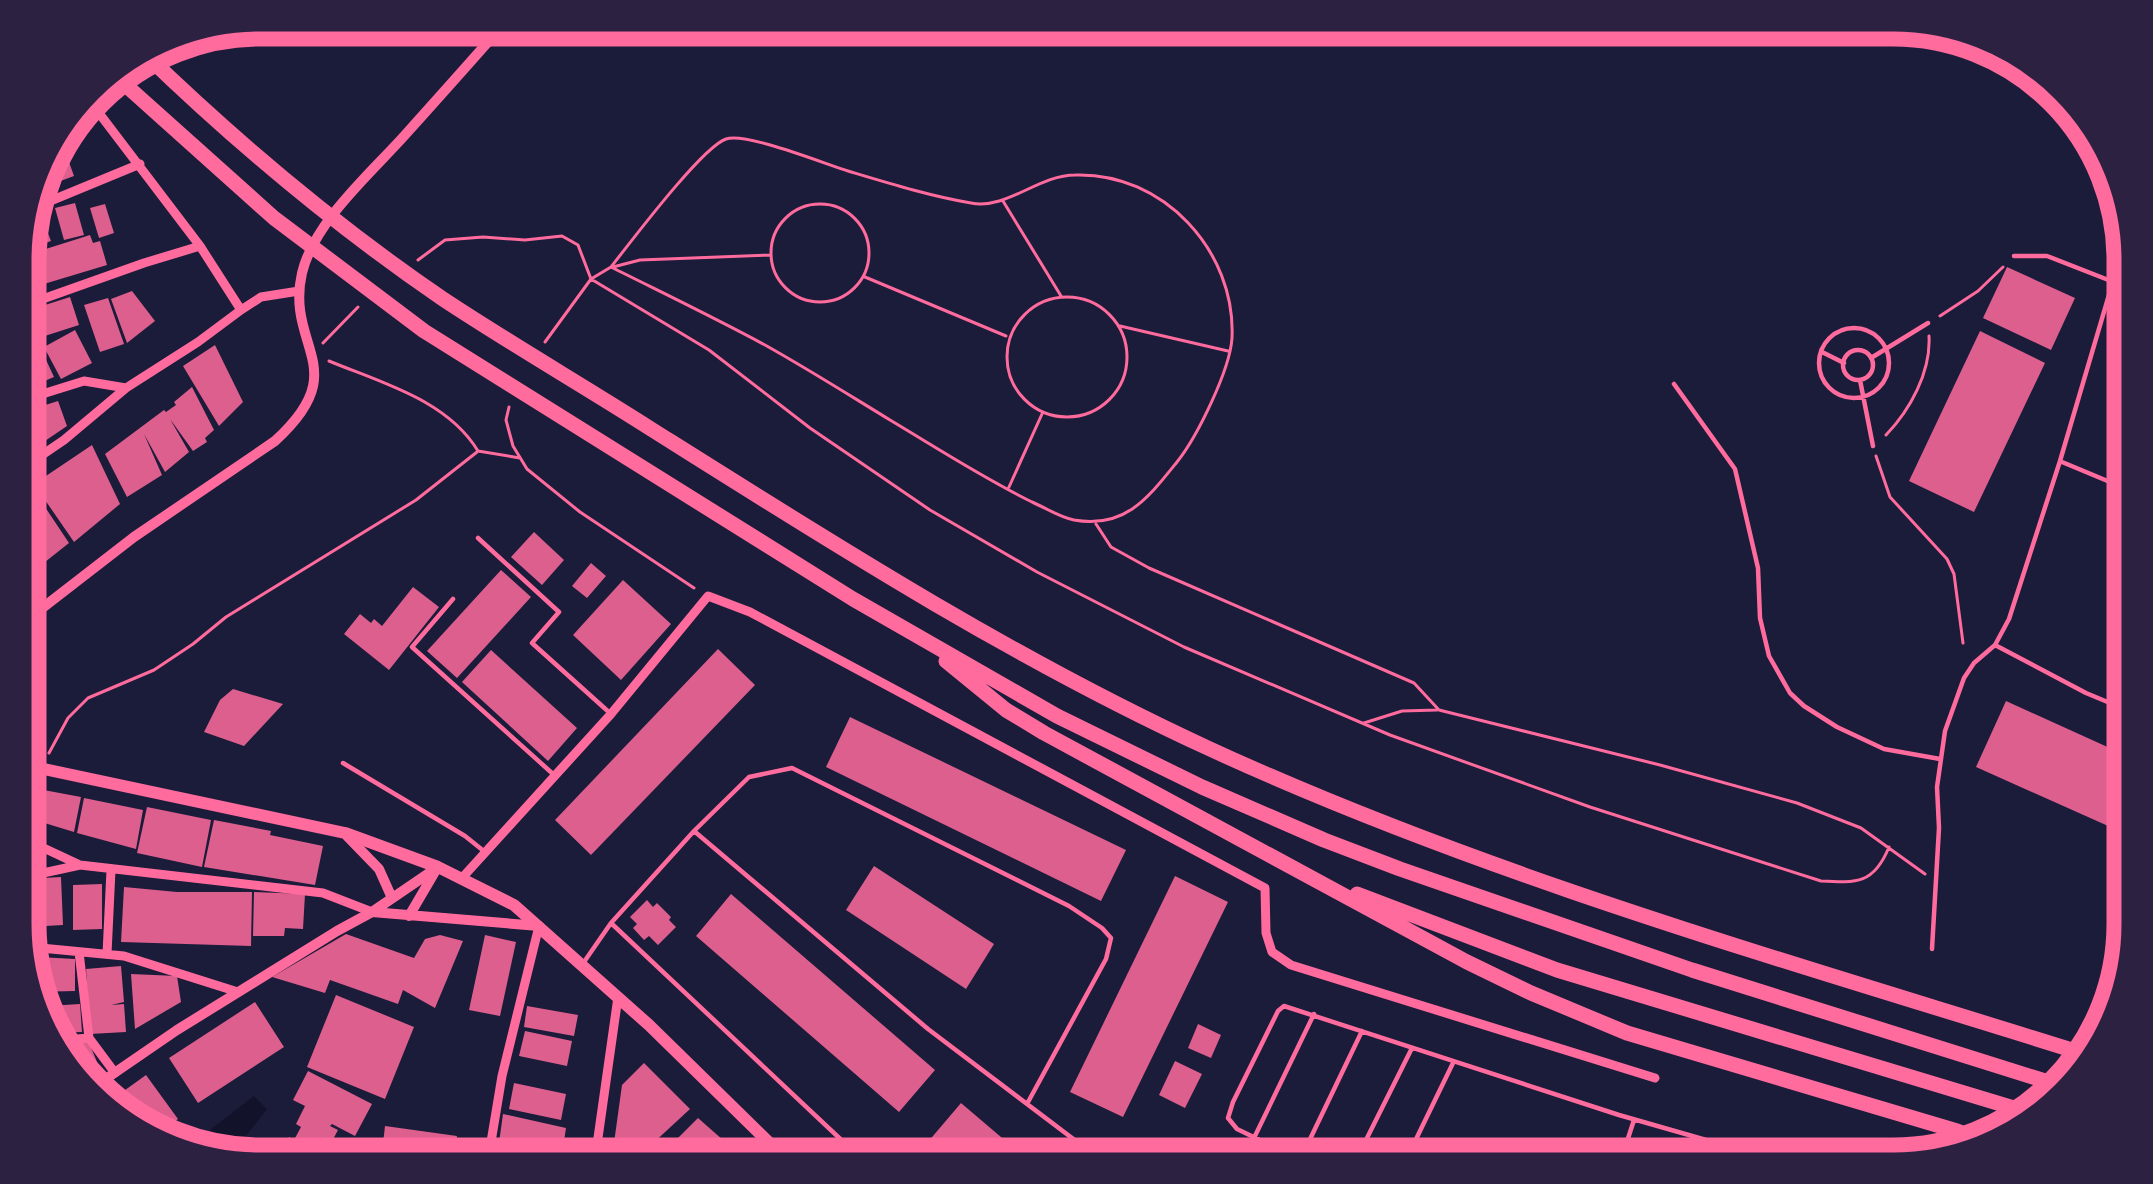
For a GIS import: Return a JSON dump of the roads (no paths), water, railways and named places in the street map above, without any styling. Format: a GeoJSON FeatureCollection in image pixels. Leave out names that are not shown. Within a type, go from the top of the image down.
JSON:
{"type":"FeatureCollection","features":[{"type":"Feature","properties":{"kind":"highway"},"geometry":{"type":"LineString","coordinates":[[157,65],[324,211],[442,298],[946,611],[1087,689],[1228,758],[1360,814],[1759,952],[2073,1050]]}},
{"type":"Feature","properties":{"kind":"highway"},"geometry":{"type":"LineString","coordinates":[[125,85],[321,255],[424,331],[926,643],[1128,752],[1324,840],[1513,910],[2047,1082]]}},
{"type":"Feature","properties":{"kind":"highway"},"geometry":{"type":"LineString","coordinates":[[926,643],[1006,710],[1531,994],[1607,1025],[1960,1134]]}},
{"type":"Feature","properties":{"kind":"highway"},"geometry":{"type":"LineString","coordinates":[[1331,886],[1557,970],[2013,1108]]}},
{"type":"Feature","properties":{"kind":"main road"},"geometry":{"type":"LineString","coordinates":[[39,768],[345,833],[438,867],[514,904],[771,1145]]}},
{"type":"Feature","properties":{"kind":"street"},"geometry":{"type":"LineString","coordinates":[[39,609],[296,423],[312,397],[315,377],[298,291],[317,237],[490,39]]}},
{"type":"Feature","properties":{"kind":"street"},"geometry":{"type":"LineString","coordinates":[[98,110],[200,246],[241,310]]}},
{"type":"Feature","properties":{"kind":"street"},"geometry":{"type":"LineString","coordinates":[[47,202],[140,164]]}},
{"type":"Feature","properties":{"kind":"street"},"geometry":{"type":"LineString","coordinates":[[39,301],[200,246]]}},
{"type":"Feature","properties":{"kind":"street"},"geometry":{"type":"LineString","coordinates":[[39,457],[126,388],[241,310],[262,297],[298,291]]}},
{"type":"Feature","properties":{"kind":"street"},"geometry":{"type":"LineString","coordinates":[[39,395],[84,381],[126,388]]}},
{"type":"Feature","properties":{"kind":"street"},"geometry":{"type":"LineString","coordinates":[[462,878],[610,714],[708,596],[750,612],[1265,888],[1266,933],[1272,952],[1291,965],[1655,1078]]}},
{"type":"Feature","properties":{"kind":"street"},"geometry":{"type":"LineString","coordinates":[[345,833],[379,868],[392,898]]}},
{"type":"Feature","properties":{"kind":"street"},"geometry":{"type":"LineString","coordinates":[[39,847],[80,866],[322,893],[372,912],[539,926],[502,1076],[490,1145]]}},
{"type":"Feature","properties":{"kind":"street"},"geometry":{"type":"LineString","coordinates":[[39,874],[80,866]]}},
{"type":"Feature","properties":{"kind":"street"},"geometry":{"type":"LineString","coordinates":[[104,1080],[438,867]]}},
{"type":"Feature","properties":{"kind":"street"},"geometry":{"type":"LineString","coordinates":[[409,916],[438,867]]}},
{"type":"Feature","properties":{"kind":"street"},"geometry":{"type":"LineString","coordinates":[[107,954],[111,870]]}},
{"type":"Feature","properties":{"kind":"street"},"geometry":{"type":"LineString","coordinates":[[41,948],[124,956],[238,992]]}},
{"type":"Feature","properties":{"kind":"street"},"geometry":{"type":"LineString","coordinates":[[79,952],[88,1038],[115,1073]]}},
{"type":"Feature","properties":{"kind":"street"},"geometry":{"type":"LineString","coordinates":[[597,1145],[618,997]]}},
{"type":"Feature","properties":{"kind":"street"},"geometry":{"type":"LineString","coordinates":[[72,1039],[88,1038]]}},
{"type":"Feature","properties":{"kind":"lane"},"geometry":{"type":"LineString","coordinates":[[2014,256],[2047,256],[2112,282]]}},
{"type":"Feature","properties":{"kind":"lane"},"geometry":{"type":"LineString","coordinates":[[1932,949],[1940,759],[1946,730],[1964,678],[1995,645],[2009,619],[2114,276]]}},
{"type":"Feature","properties":{"kind":"lane"},"geometry":{"type":"LineString","coordinates":[[1871,358],[1928,323]]}},
{"type":"Feature","properties":{"kind":"lane"},"geometry":{"type":"LineString","coordinates":[[1856,327],[1878,336],[1887,349],[1887,377],[1872,394],[1850,398],[1829,388],[1819,366],[1821,351],[1833,334],[1856,327]]}},
{"type":"Feature","properties":{"kind":"lane"},"geometry":{"type":"LineString","coordinates":[[1821,351],[1844,363]]}},
{"type":"Feature","properties":{"kind":"lane"},"geometry":{"type":"LineString","coordinates":[[1854,351],[1864,351],[1871,358],[1872,372],[1860,380],[1846,375],[1846,356],[1854,351]]}},
{"type":"Feature","properties":{"kind":"lane"},"geometry":{"type":"LineString","coordinates":[[1860,380],[1873,446]]}},
{"type":"Feature","properties":{"kind":"lane"},"geometry":{"type":"LineString","coordinates":[[1674,384],[1735,469],[1758,568],[1760,618],[1769,656],[1790,693],[1837,727],[1884,748],[1940,759]]}},
{"type":"Feature","properties":{"kind":"lane"},"geometry":{"type":"LineString","coordinates":[[2060,461],[2114,484]]}},
{"type":"Feature","properties":{"kind":"lane"},"geometry":{"type":"LineString","coordinates":[[478,538],[560,612],[532,643],[610,714]]}},
{"type":"Feature","properties":{"kind":"lane"},"geometry":{"type":"LineString","coordinates":[[453,599],[412,647],[555,776]]}},
{"type":"Feature","properties":{"kind":"lane"},"geometry":{"type":"LineString","coordinates":[[1995,645],[2114,705]]}},
{"type":"Feature","properties":{"kind":"lane"},"geometry":{"type":"LineString","coordinates":[[344,763],[485,852]]}},
{"type":"Feature","properties":{"kind":"lane"},"geometry":{"type":"LineString","coordinates":[[582,964],[611,922],[749,777],[792,768],[1069,906],[1111,938],[1106,959],[1028,1104]]}},
{"type":"Feature","properties":{"kind":"lane"},"geometry":{"type":"LineString","coordinates":[[694,831],[928,1028],[1082,1145]]}},
{"type":"Feature","properties":{"kind":"lane"},"geometry":{"type":"LineString","coordinates":[[611,922],[847,1145]]}},
{"type":"Feature","properties":{"kind":"lane"},"geometry":{"type":"LineString","coordinates":[[1269,1145],[1228,1118],[1284,1006],[1723,1145]]}},
{"type":"Feature","properties":{"kind":"lane"},"geometry":{"type":"LineString","coordinates":[[1255,1138],[1314,1014]]}},
{"type":"Feature","properties":{"kind":"lane"},"geometry":{"type":"LineString","coordinates":[[1307,1145],[1362,1031]]}},
{"type":"Feature","properties":{"kind":"lane"},"geometry":{"type":"LineString","coordinates":[[1364,1145],[1412,1048]]}},
{"type":"Feature","properties":{"kind":"lane"},"geometry":{"type":"LineString","coordinates":[[1412,1145],[1453,1063]]}},
{"type":"Feature","properties":{"kind":"lane"},"geometry":{"type":"LineString","coordinates":[[1626,1145],[1634,1120]]}},
{"type":"Feature","properties":{"kind":"lane"},"geometry":{"type":"LineString","coordinates":[[835,1134],[850,1145]]}}]}
